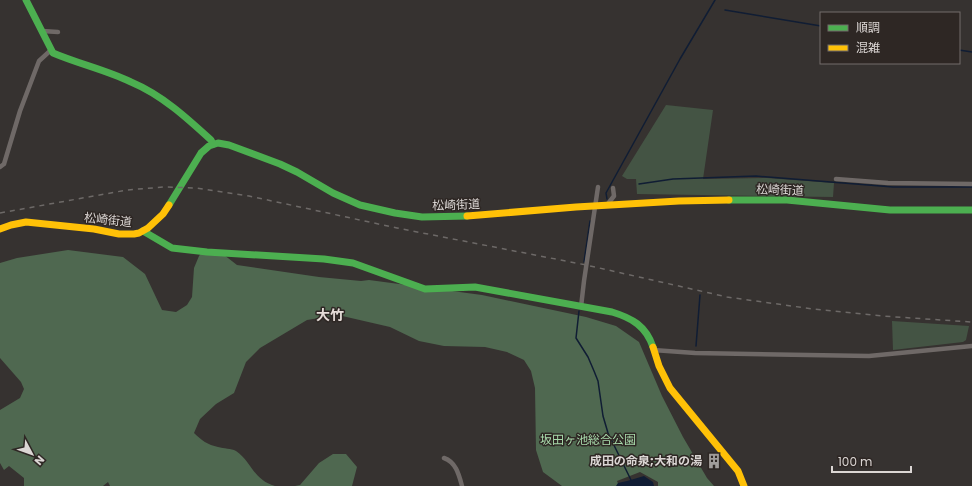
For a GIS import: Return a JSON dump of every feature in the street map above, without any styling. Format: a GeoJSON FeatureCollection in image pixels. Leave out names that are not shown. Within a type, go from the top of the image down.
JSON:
{"type":"FeatureCollection","features":[{"type":"Feature","properties":{"kind":"main road"},"geometry":{"type":"LineString","coordinates":[[26,0],[51,50],[57,55],[122,78],[149,91],[172,106],[211,140],[213,144]]}},
{"type":"Feature","properties":{"kind":"main road","name":"松崎街道"},"geometry":{"type":"LineString","coordinates":[[0,229],[26,222],[94,229],[119,234],[134,234],[143,231],[156,222],[166,210],[197,158],[206,148],[213,144],[222,144],[244,151],[297,172],[333,193],[360,205],[395,213],[422,217],[472,216],[607,205],[679,201],[787,200],[884,210],[972,210]]}},
{"type":"Feature","properties":{"kind":"main road"},"geometry":{"type":"LineString","coordinates":[[143,231],[172,248],[207,252],[324,259],[353,263],[425,289],[475,287],[612,312],[625,316],[635,321],[644,331],[651,342],[653,350],[670,388],[738,471],[744,486]]}},
{"type":"Feature","properties":{"kind":"street"},"geometry":{"type":"LineString","coordinates":[[42,31],[58,32]]}},
{"type":"Feature","properties":{"kind":"street"},"geometry":{"type":"LineString","coordinates":[[0,167],[4,164],[20,111],[39,61],[51,50]]}},
{"type":"Feature","properties":{"kind":"street"},"geometry":{"type":"LineString","coordinates":[[836,179],[888,183],[972,184]]}},
{"type":"Feature","properties":{"kind":"street"},"geometry":{"type":"LineString","coordinates":[[582,307],[598,187]]}},
{"type":"Feature","properties":{"kind":"street"},"geometry":{"type":"LineString","coordinates":[[607,205],[614,196],[613,188]]}},
{"type":"Feature","properties":{"kind":"street"},"geometry":{"type":"LineString","coordinates":[[653,350],[695,353],[870,356],[972,346]]}},
{"type":"Feature","properties":{"kind":"street"},"geometry":{"type":"LineString","coordinates":[[444,458],[451,461],[462,486]]}},
{"type":"Feature","properties":{"kind":"green space"},"geometry":{"type":"Polygon","coordinates":[[[666,105],[713,110],[703,179],[767,178],[834,183],[833,197],[637,194],[636,179],[627,179],[622,176],[666,105]]]}},
{"type":"Feature","properties":{"kind":"green space","name":"坂田ヶ池総合公園"},"geometry":{"type":"Polygon","coordinates":[[[68,250],[123,257],[145,274],[162,310],[176,312],[187,305],[192,297],[194,268],[199,256],[204,250],[219,251],[237,265],[319,277],[361,281],[369,280],[482,295],[586,317],[616,326],[639,342],[662,396],[683,437],[707,478],[714,486],[658,486],[658,482],[640,472],[617,481],[619,486],[562,486],[543,472],[536,450],[535,388],[531,371],[524,360],[507,352],[485,347],[444,346],[419,341],[390,327],[338,315],[307,320],[260,348],[246,362],[234,393],[216,404],[200,419],[194,433],[211,445],[236,451],[246,460],[262,480],[275,486],[110,486],[108,482],[103,486],[24,486],[24,478],[9,466],[4,470],[0,463],[0,410],[20,398],[24,389],[21,382],[0,358],[0,263],[17,258],[68,250]]]}},
{"type":"Feature","properties":{"kind":"green space"},"geometry":{"type":"Polygon","coordinates":[[[892,321],[969,326],[966,340],[963,342],[893,350],[892,321]]]}},
{"type":"Feature","properties":{"kind":"green space"},"geometry":{"type":"Polygon","coordinates":[[[333,454],[346,454],[357,467],[352,486],[295,486],[300,485],[319,463],[333,454]]]}},
{"type":"Feature","properties":{"kind":"water"},"geometry":{"type":"Polygon","coordinates":[[[644,476],[653,482],[654,486],[616,486],[618,483],[644,476]]]}},
{"type":"Feature","properties":{"kind":"waterway"},"geometry":{"type":"LineString","coordinates":[[607,199],[606,193],[680,59],[715,0]]}},
{"type":"Feature","properties":{"kind":"waterway"},"geometry":{"type":"LineString","coordinates":[[725,10],[820,26]]}},
{"type":"Feature","properties":{"kind":"waterway"},"geometry":{"type":"LineString","coordinates":[[960,50],[972,52]]}},
{"type":"Feature","properties":{"kind":"waterway"},"geometry":{"type":"LineString","coordinates":[[639,184],[673,179],[756,176],[893,187],[972,187]]}},
{"type":"Feature","properties":{"kind":"waterway"},"geometry":{"type":"LineString","coordinates":[[584,262],[590,221]]}},
{"type":"Feature","properties":{"kind":"waterway"},"geometry":{"type":"LineString","coordinates":[[696,346],[700,295]]}},
{"type":"Feature","properties":{"kind":"waterway"},"geometry":{"type":"LineString","coordinates":[[579,311],[576,338],[588,357],[598,381],[603,416],[608,433],[631,480]]}},
{"type":"Feature","properties":{"kind":"railway"},"geometry":{"type":"LineString","coordinates":[[0,213],[127,190],[164,187],[196,188],[249,196],[397,228],[586,265],[727,297],[813,309],[882,316],[972,322]]}},
{"type":"Feature","properties":{"kind":"traffic: fast"},"geometry":{"type":"LineString","coordinates":[[26,0],[53,53],[102,70],[153,93],[183,115],[211,140],[213,144]]}},
{"type":"Feature","properties":{"kind":"traffic: fast"},"geometry":{"type":"LineString","coordinates":[[169,205],[201,153],[209,146],[218,143],[229,145],[280,164],[333,193],[360,205],[395,213],[422,217],[467,216]]}},
{"type":"Feature","properties":{"kind":"traffic: fast"},"geometry":{"type":"LineString","coordinates":[[729,200],[787,200],[890,210],[972,210]]}},
{"type":"Feature","properties":{"kind":"traffic: fast"},"geometry":{"type":"LineString","coordinates":[[143,231],[172,248],[207,252],[324,259],[353,263],[425,289],[475,287],[612,312],[632,320],[642,328],[653,347]]}},
{"type":"Feature","properties":{"kind":"traffic: slow"},"geometry":{"type":"LineString","coordinates":[[467,216],[576,207],[679,201],[729,200]]}},
{"type":"Feature","properties":{"kind":"traffic: slow"},"geometry":{"type":"LineString","coordinates":[[0,229],[26,222],[94,229],[119,234],[134,234],[148,228],[163,214],[169,205]]}},
{"type":"Feature","properties":{"kind":"traffic: slow"},"geometry":{"type":"LineString","coordinates":[[653,347],[659,366],[670,388],[738,471],[744,486]]}},
{"type":"Feature","properties":{"kind":"place","name":"成田の命泉;大和の湯"},"geometry":{"type":"Point","coordinates":[714,461]}},
{"type":"Feature","properties":{"kind":"district","name":"大竹"},"geometry":{"type":"Point","coordinates":[330,315]}}]}
